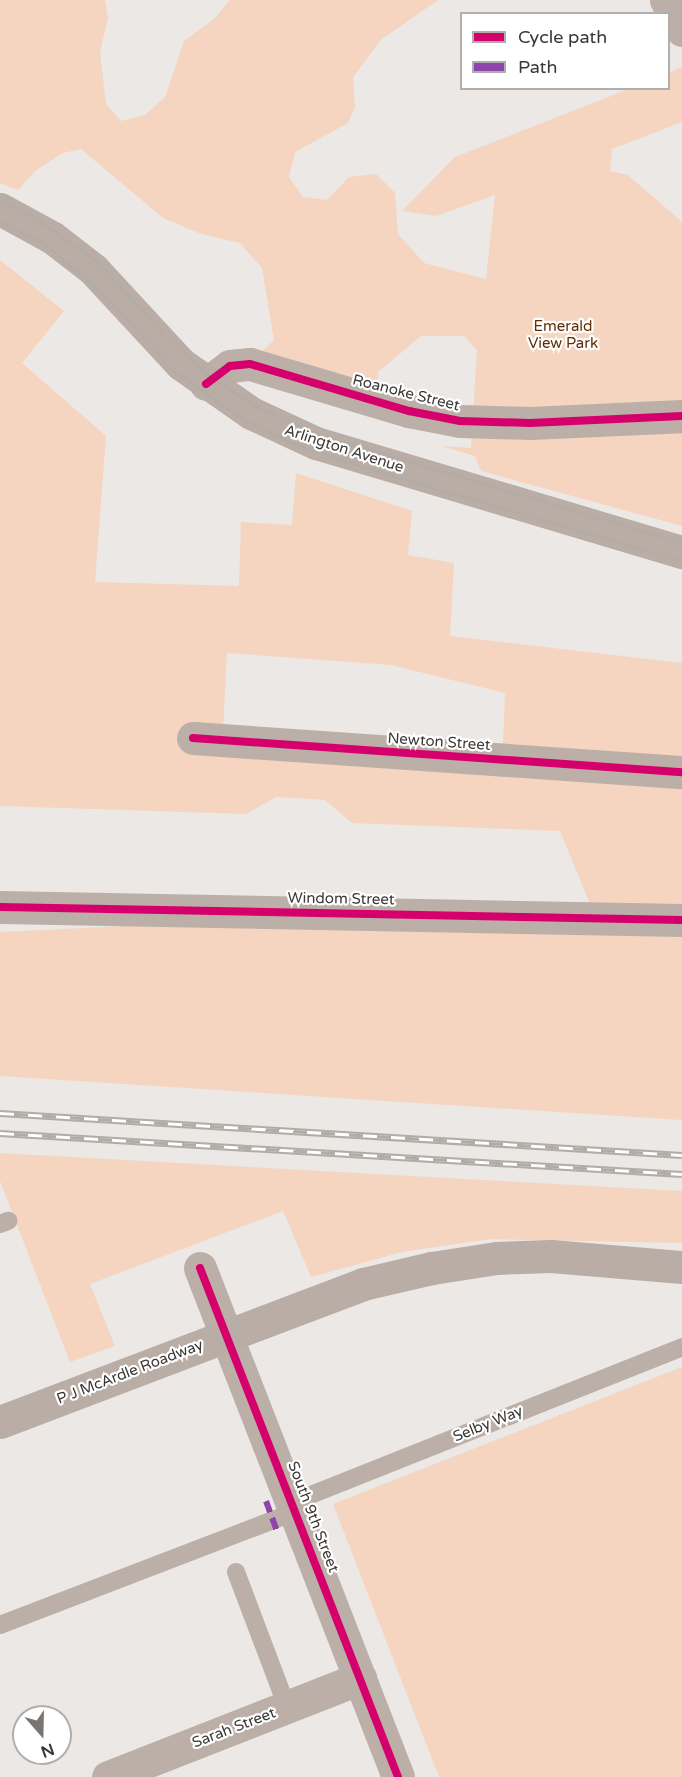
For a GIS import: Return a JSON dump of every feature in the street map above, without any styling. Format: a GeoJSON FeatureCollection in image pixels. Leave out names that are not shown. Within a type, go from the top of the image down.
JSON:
{"type":"FeatureCollection","features":[{"type":"Feature","properties":{"kind":"main road","name":"Arlington Avenue"},"geometry":{"type":"LineString","coordinates":[[1,211],[53,238],[93,269],[158,342],[206,384],[251,414],[316,443],[682,552]]}},
{"type":"Feature","properties":{"kind":"main road","name":"P J McArdle Roadway"},"geometry":{"type":"LineString","coordinates":[[0,1422],[363,1284],[495,1258],[551,1256],[682,1267]]}},
{"type":"Feature","properties":{"kind":"street"},"geometry":{"type":"LineString","coordinates":[[666,0],[682,30]]}},
{"type":"Feature","properties":{"kind":"street","name":"Roanoke Street"},"geometry":{"type":"LineString","coordinates":[[206,384],[230,366],[250,364],[409,411],[460,421],[530,423],[682,416]]}},
{"type":"Feature","properties":{"kind":"street","name":"Newton Street"},"geometry":{"type":"LineString","coordinates":[[193,738],[682,772]]}},
{"type":"Feature","properties":{"kind":"street","name":"Windom Street"},"geometry":{"type":"LineString","coordinates":[[0,907],[682,920]]}},
{"type":"Feature","properties":{"kind":"street","name":"South 9th Street"},"geometry":{"type":"LineString","coordinates":[[200,1268],[295,1507],[398,1777]]}},
{"type":"Feature","properties":{"kind":"street","name":"Sarah Street"},"geometry":{"type":"LineString","coordinates":[[108,1777],[360,1678]]}},
{"type":"Feature","properties":{"kind":"lane","name":"Selby Way"},"geometry":{"type":"LineString","coordinates":[[0,1625],[295,1507],[682,1347]]}},
{"type":"Feature","properties":{"kind":"lane"},"geometry":{"type":"LineString","coordinates":[[236,1572],[287,1707]]}},
{"type":"Feature","properties":{"kind":"green space","name":"Emerald View Park"},"geometry":{"type":"Polygon","coordinates":[[[105,0],[108,18],[100,52],[106,104],[121,121],[145,115],[165,97],[184,41],[214,19],[230,0],[438,0],[381,40],[353,77],[355,107],[348,123],[295,152],[289,177],[303,197],[327,200],[349,177],[376,174],[395,193],[398,234],[424,263],[486,279],[495,195],[436,216],[402,211],[455,157],[626,90],[670,90],[670,73],[682,67],[682,122],[612,149],[610,171],[628,175],[682,222],[682,526],[481,471],[475,456],[441,446],[471,448],[477,350],[464,336],[421,336],[378,372],[376,398],[260,354],[274,340],[262,268],[240,243],[201,234],[163,218],[81,149],[63,153],[35,171],[18,190],[0,183],[0,1],[105,0]]]}},
{"type":"Feature","properties":{"kind":"green space"},"geometry":{"type":"Polygon","coordinates":[[[0,260],[64,311],[22,363],[106,436],[95,582],[239,586],[241,522],[292,525],[296,473],[412,511],[408,555],[454,563],[450,636],[682,663],[682,1120],[0,1076],[0,932],[590,904],[560,831],[352,823],[325,800],[276,797],[246,814],[0,806],[0,260]],[[227,653],[222,751],[502,770],[505,693],[391,665],[227,653]]]}},
{"type":"Feature","properties":{"kind":"green space"},"geometry":{"type":"Polygon","coordinates":[[[0,1153],[682,1191],[682,1243],[490,1239],[402,1252],[311,1277],[283,1211],[90,1284],[115,1346],[70,1362],[0,1181],[0,1153]]]}},
{"type":"Feature","properties":{"kind":"green space"},"geometry":{"type":"Polygon","coordinates":[[[682,1367],[682,1777],[439,1777],[333,1504],[682,1367]]]}},
{"type":"Feature","properties":{"kind":"tram line"},"geometry":{"type":"LineString","coordinates":[[0,201],[37,219],[99,263],[164,335],[212,378],[257,407],[320,435],[682,543]]}},
{"type":"Feature","properties":{"kind":"tram line"},"geometry":{"type":"LineString","coordinates":[[0,221],[48,246],[108,299],[177,373],[244,420],[290,442],[362,467],[682,561]]}},
{"type":"Feature","properties":{"kind":"railway"},"geometry":{"type":"LineString","coordinates":[[0,1113],[682,1155]]}},
{"type":"Feature","properties":{"kind":"railway"},"geometry":{"type":"LineString","coordinates":[[0,1133],[682,1174]]}},
{"type":"Feature","properties":{"kind":"marked path"},"geometry":{"type":"LineString","coordinates":[[266,1501],[277,1531]]}},
{"type":"Feature","properties":{"kind":"cycle path"},"geometry":{"type":"LineString","coordinates":[[206,384],[230,366],[250,364],[409,411],[460,421],[530,423],[682,416]]}},
{"type":"Feature","properties":{"kind":"cycle path"},"geometry":{"type":"LineString","coordinates":[[193,738],[682,772]]}},
{"type":"Feature","properties":{"kind":"cycle path"},"geometry":{"type":"LineString","coordinates":[[0,907],[682,920]]}},
{"type":"Feature","properties":{"kind":"cycle path"},"geometry":{"type":"LineString","coordinates":[[200,1268],[398,1777]]}}]}
